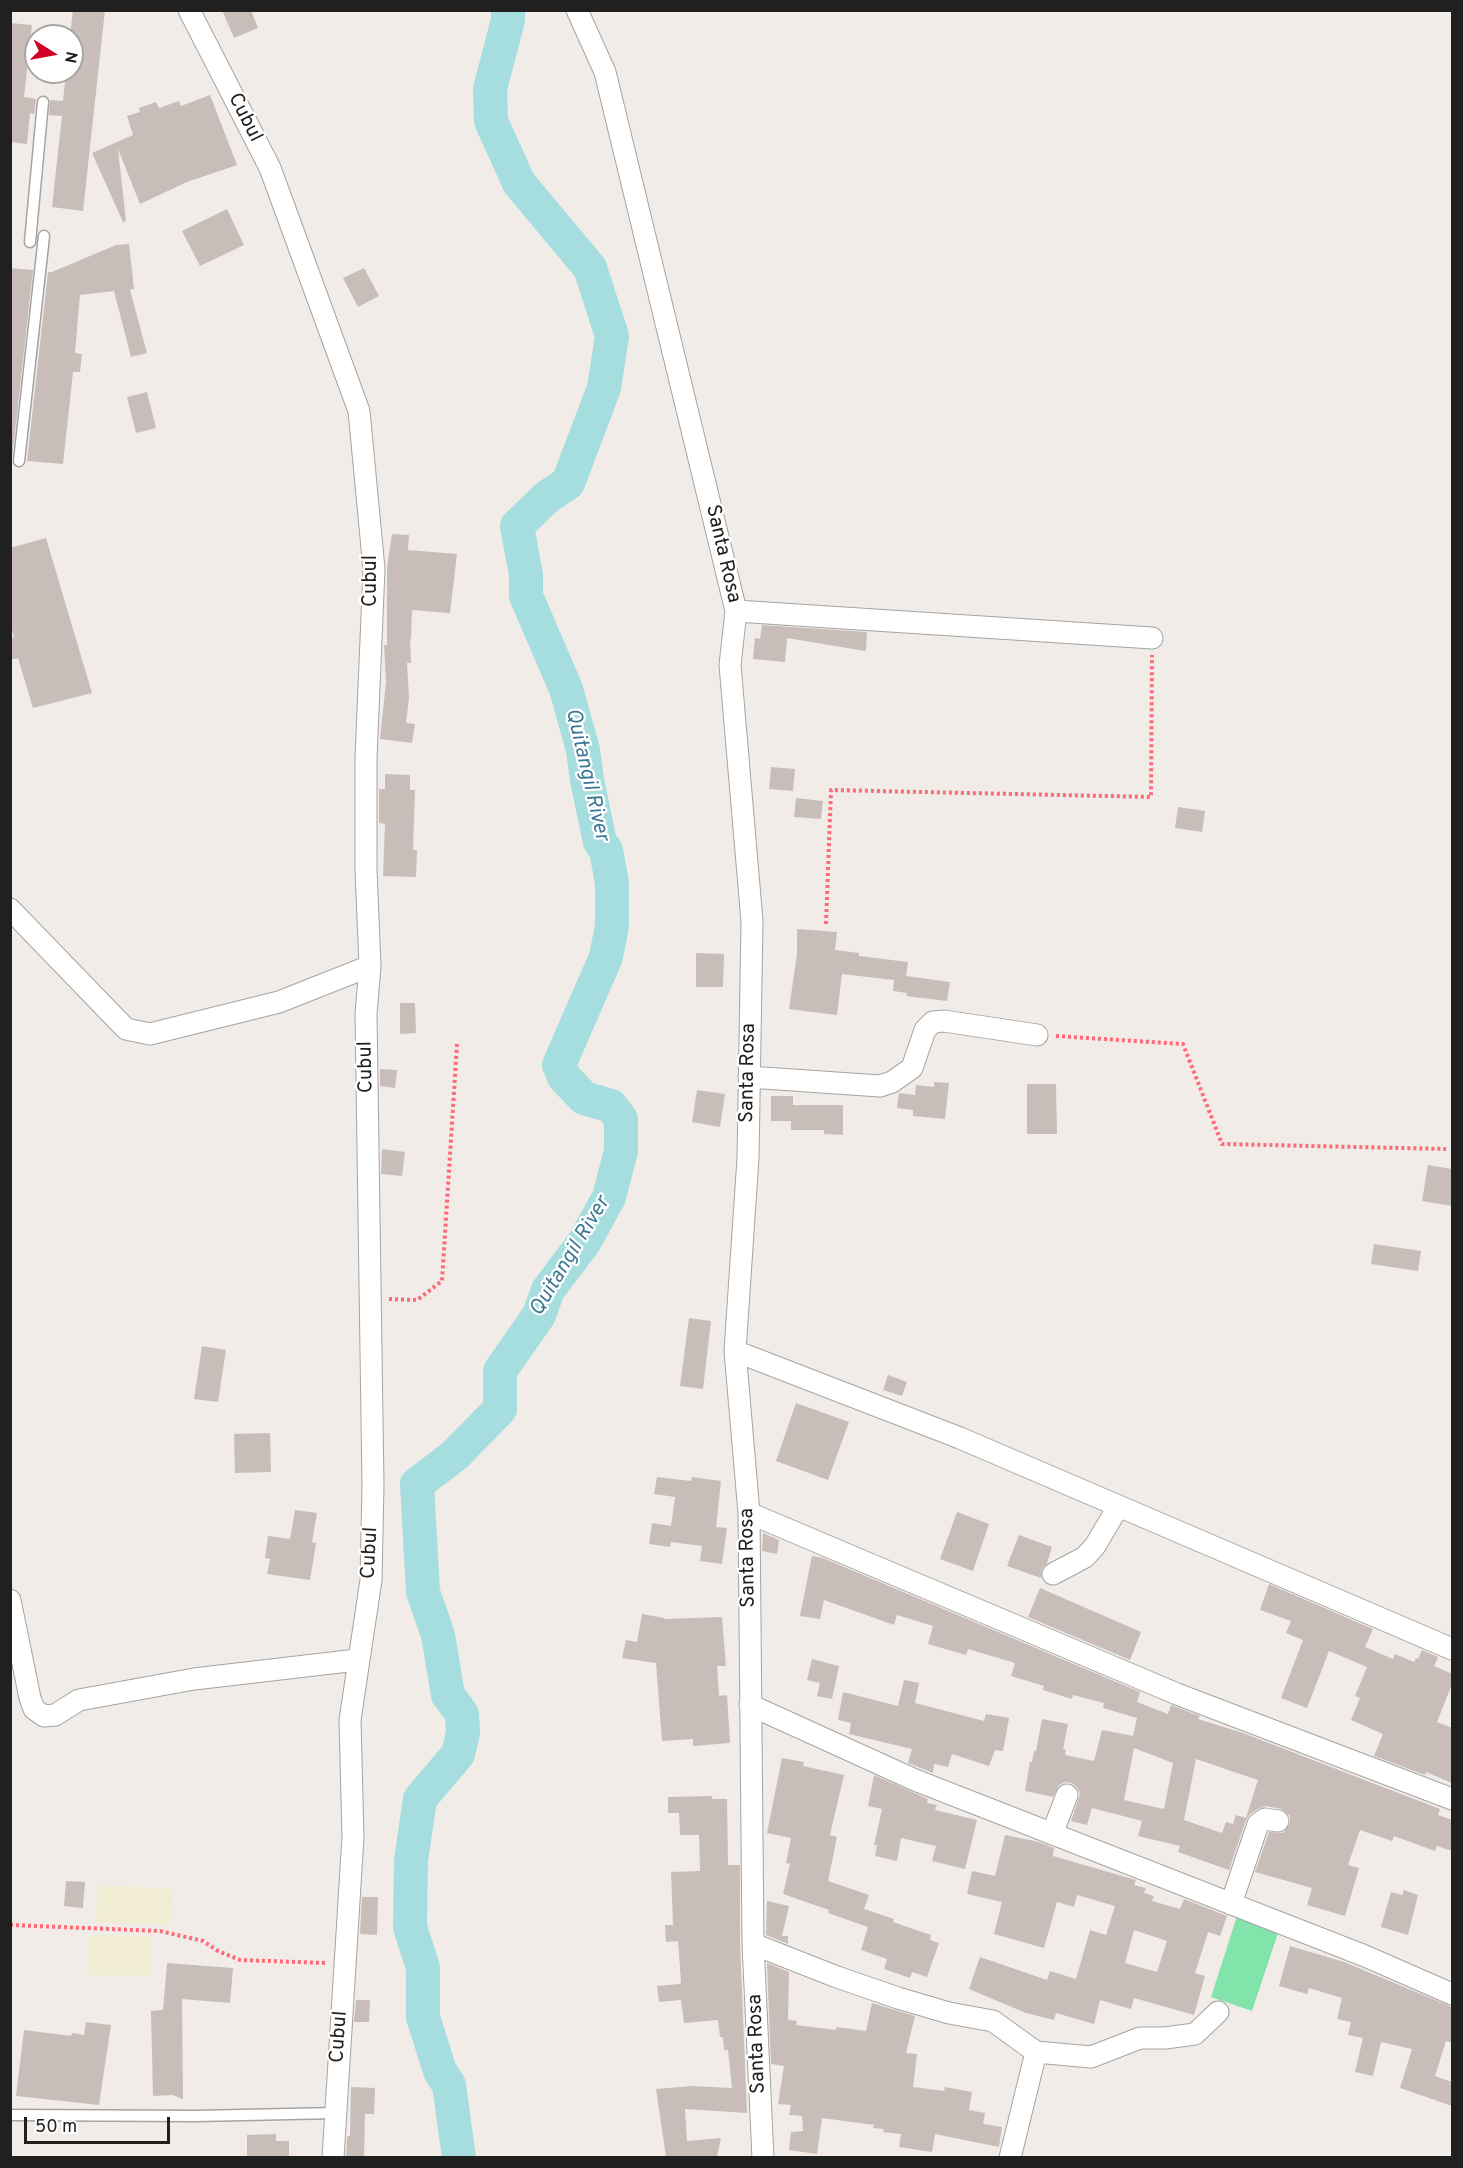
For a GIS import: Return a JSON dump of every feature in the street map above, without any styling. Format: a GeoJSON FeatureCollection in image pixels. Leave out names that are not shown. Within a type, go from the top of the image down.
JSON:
{"type":"FeatureCollection","features":[{"type":"Feature","properties":{"kind":"street","name":"Cubul"},"geometry":{"type":"LineString","coordinates":[[189,10],[270,168],[359,411],[374,569],[366,758],[366,871],[370,966],[366,1014],[374,1485],[371,1580],[357,1660],[350,1720],[353,1837],[333,2157]]}},
{"type":"Feature","properties":{"kind":"street","name":"Santa Rosa"},"geometry":{"type":"LineString","coordinates":[[577,10],[605,72],[736,611],[730,665],[752,921],[748,1158],[735,1351],[749,1513],[753,1944],[763,2157]]}},
{"type":"Feature","properties":{"kind":"street"},"geometry":{"type":"LineString","coordinates":[[736,611],[1152,638]]}},
{"type":"Feature","properties":{"kind":"street"},"geometry":{"type":"LineString","coordinates":[[10,909],[126,1029],[150,1034],[279,1002],[370,966]]}},
{"type":"Feature","properties":{"kind":"street"},"geometry":{"type":"LineString","coordinates":[[749,1077],[880,1086],[892,1082],[912,1068],[925,1030],[933,1022],[944,1021],[1037,1035]]}},
{"type":"Feature","properties":{"kind":"street"},"geometry":{"type":"LineString","coordinates":[[735,1351],[960,1438],[1452,1649]]}},
{"type":"Feature","properties":{"kind":"street"},"geometry":{"type":"LineString","coordinates":[[1053,1574],[1085,1557],[1095,1546],[1118,1507]]}},
{"type":"Feature","properties":{"kind":"street"},"geometry":{"type":"LineString","coordinates":[[749,1513],[1177,1695],[1452,1799]]}},
{"type":"Feature","properties":{"kind":"street"},"geometry":{"type":"LineString","coordinates":[[10,1600],[30,1698],[34,1709],[44,1716],[55,1715],[79,1700],[194,1679],[357,1660]]}},
{"type":"Feature","properties":{"kind":"street"},"geometry":{"type":"LineString","coordinates":[[750,1705],[915,1780],[1365,1956],[1452,1994]]}},
{"type":"Feature","properties":{"kind":"street"},"geometry":{"type":"LineString","coordinates":[[1052,1834],[1067,1795]]}},
{"type":"Feature","properties":{"kind":"street"},"geometry":{"type":"LineString","coordinates":[[1231,1904],[1258,1824],[1265,1819],[1278,1821]]}},
{"type":"Feature","properties":{"kind":"street"},"geometry":{"type":"LineString","coordinates":[[753,1944],[898,1998],[949,2013],[993,2021],[1036,2052],[1091,2057],[1140,2038],[1196,2034],[1218,2012]]}},
{"type":"Feature","properties":{"kind":"street"},"geometry":{"type":"LineString","coordinates":[[1010,2157],[1036,2052]]}},
{"type":"Feature","properties":{"kind":"lane"},"geometry":{"type":"LineString","coordinates":[[30,242],[43,102]]}},
{"type":"Feature","properties":{"kind":"lane"},"geometry":{"type":"LineString","coordinates":[[19,461],[44,237]]}},
{"type":"Feature","properties":{"kind":"lane"},"geometry":{"type":"LineString","coordinates":[[10,2115],[196,2116],[336,2113]]}},
{"type":"Feature","properties":{"kind":"path"},"geometry":{"type":"LineString","coordinates":[[826,924],[831,790],[1151,797],[1152,638]]}},
{"type":"Feature","properties":{"kind":"path"},"geometry":{"type":"LineString","coordinates":[[1037,1035],[1183,1044],[1222,1144],[1446,1149]]}},
{"type":"Feature","properties":{"kind":"path"},"geometry":{"type":"LineString","coordinates":[[370,1298],[417,1300],[442,1281],[457,1044]]}},
{"type":"Feature","properties":{"kind":"path"},"geometry":{"type":"LineString","coordinates":[[10,1925],[160,1931],[203,1941],[218,1951],[240,1960],[345,1964]]}},
{"type":"Feature","properties":{"kind":"shaded area"},"geometry":{"type":"Polygon","coordinates":[[[98,1885],[172,1889],[170,1925],[96,1922],[98,1885]]]}},
{"type":"Feature","properties":{"kind":"shaded area"},"geometry":{"type":"Polygon","coordinates":[[[89,1935],[150,1936],[149,1976],[89,1975],[89,1935]]]}},
{"type":"Feature","properties":{"kind":"green space"},"geometry":{"type":"Polygon","coordinates":[[[1238,1913],[1280,1927],[1252,2011],[1211,1997],[1238,1913]]]}},
{"type":"Feature","properties":{"kind":"building"},"geometry":{"type":"Polygon","coordinates":[[[73,10],[105,10],[83,211],[52,207],[62,116],[49,115],[50,100],[63,101],[65,84],[84,84],[84,24],[71,24],[73,10]]]}},
{"type":"Feature","properties":{"kind":"building"},"geometry":{"type":"Polygon","coordinates":[[[222,10],[251,10],[258,28],[234,38],[222,10]]]}},
{"type":"Feature","properties":{"kind":"building"},"geometry":{"type":"Polygon","coordinates":[[[10,23],[24,24],[24,97],[36,99],[34,114],[30,113],[27,144],[10,142],[10,23]]]}},
{"type":"Feature","properties":{"kind":"building"},"geometry":{"type":"Polygon","coordinates":[[[210,95],[237,165],[187,182],[140,204],[118,149],[126,221],[123,222],[92,153],[133,135],[127,116],[140,112],[139,108],[156,102],[159,108],[179,101],[181,106],[210,95]]]}},
{"type":"Feature","properties":{"kind":"building"},"geometry":{"type":"Polygon","coordinates":[[[227,209],[244,245],[200,266],[182,231],[227,209]]]}},
{"type":"Feature","properties":{"kind":"building"},"geometry":{"type":"Polygon","coordinates":[[[129,244],[134,289],[130,290],[147,353],[131,357],[114,291],[80,295],[75,353],[82,354],[80,372],[73,372],[63,464],[27,461],[48,272],[116,245],[129,244]]]}},
{"type":"Feature","properties":{"kind":"building"},"geometry":{"type":"Polygon","coordinates":[[[10,268],[33,270],[12,459],[10,459],[10,268]]]}},
{"type":"Feature","properties":{"kind":"building"},"geometry":{"type":"Polygon","coordinates":[[[364,268],[379,296],[358,307],[343,278],[364,268]]]}},
{"type":"Feature","properties":{"kind":"building"},"geometry":{"type":"Polygon","coordinates":[[[147,392],[156,428],[136,433],[127,397],[147,392]]]}},
{"type":"Feature","properties":{"kind":"building"},"geometry":{"type":"Polygon","coordinates":[[[392,534],[409,535],[408,550],[457,554],[450,613],[412,610],[411,663],[407,663],[409,698],[406,723],[415,724],[412,743],[380,739],[386,682],[384,645],[387,645],[387,567],[392,534]]]}},
{"type":"Feature","properties":{"kind":"building"},"geometry":{"type":"Polygon","coordinates":[[[46,538],[92,693],[33,708],[18,658],[10,660],[10,639],[14,637],[10,624],[10,548],[46,538]]]}},
{"type":"Feature","properties":{"kind":"building"},"geometry":{"type":"Polygon","coordinates":[[[762,625],[867,632],[866,649],[865,651],[787,638],[785,662],[753,659],[755,638],[760,639],[762,625]]]}},
{"type":"Feature","properties":{"kind":"building"},"geometry":{"type":"Polygon","coordinates":[[[771,767],[795,769],[793,791],[769,789],[771,767]]]}},
{"type":"Feature","properties":{"kind":"building"},"geometry":{"type":"Polygon","coordinates":[[[385,774],[410,775],[410,790],[415,790],[413,850],[417,850],[416,877],[383,876],[385,824],[379,823],[379,789],[385,789],[385,774]]]}},
{"type":"Feature","properties":{"kind":"building"},"geometry":{"type":"Polygon","coordinates":[[[796,798],[823,801],[821,819],[794,817],[796,798]]]}},
{"type":"Feature","properties":{"kind":"building"},"geometry":{"type":"Polygon","coordinates":[[[1178,807],[1205,811],[1202,832],[1175,828],[1178,807]]]}},
{"type":"Feature","properties":{"kind":"building"},"geometry":{"type":"Polygon","coordinates":[[[797,929],[837,932],[835,950],[859,953],[859,956],[908,962],[906,976],[950,982],[947,1001],[906,996],[907,993],[893,991],[894,980],[842,974],[837,1015],[789,1009],[797,954],[797,929]]]}},
{"type":"Feature","properties":{"kind":"building"},"geometry":{"type":"Polygon","coordinates":[[[696,953],[724,954],[723,987],[696,987],[696,953]]]}},
{"type":"Feature","properties":{"kind":"building"},"geometry":{"type":"Polygon","coordinates":[[[400,1003],[415,1003],[416,1033],[400,1034],[400,1003]]]}},
{"type":"Feature","properties":{"kind":"building"},"geometry":{"type":"Polygon","coordinates":[[[380,1069],[397,1070],[395,1088],[380,1086],[380,1069]]]}},
{"type":"Feature","properties":{"kind":"building"},"geometry":{"type":"Polygon","coordinates":[[[934,1082],[949,1083],[945,1119],[913,1116],[913,1110],[897,1108],[899,1093],[915,1095],[916,1085],[934,1087],[934,1082]]]}},
{"type":"Feature","properties":{"kind":"building"},"geometry":{"type":"Polygon","coordinates":[[[1027,1084],[1056,1084],[1057,1134],[1027,1134],[1027,1084]]]}},
{"type":"Feature","properties":{"kind":"building"},"geometry":{"type":"Polygon","coordinates":[[[697,1090],[725,1094],[720,1127],[692,1122],[697,1090]]]}},
{"type":"Feature","properties":{"kind":"building"},"geometry":{"type":"Polygon","coordinates":[[[771,1096],[793,1096],[793,1105],[843,1105],[843,1135],[824,1134],[824,1130],[791,1130],[791,1121],[771,1121],[771,1096]]]}},
{"type":"Feature","properties":{"kind":"building"},"geometry":{"type":"Polygon","coordinates":[[[382,1149],[405,1152],[402,1176],[381,1174],[382,1149]]]}},
{"type":"Feature","properties":{"kind":"building"},"geometry":{"type":"Polygon","coordinates":[[[1428,1165],[1452,1169],[1452,1206],[1422,1201],[1428,1165]]]}},
{"type":"Feature","properties":{"kind":"building"},"geometry":{"type":"Polygon","coordinates":[[[1374,1244],[1421,1251],[1418,1271],[1371,1264],[1374,1244]]]}},
{"type":"Feature","properties":{"kind":"building"},"geometry":{"type":"Polygon","coordinates":[[[689,1318],[711,1321],[703,1389],[680,1386],[689,1318]]]}},
{"type":"Feature","properties":{"kind":"building"},"geometry":{"type":"Polygon","coordinates":[[[202,1346],[226,1350],[218,1402],[194,1399],[202,1346]]]}},
{"type":"Feature","properties":{"kind":"building"},"geometry":{"type":"Polygon","coordinates":[[[888,1375],[907,1382],[902,1396],[883,1390],[888,1375]]]}},
{"type":"Feature","properties":{"kind":"building"},"geometry":{"type":"Polygon","coordinates":[[[796,1403],[849,1422],[828,1480],[776,1461],[796,1403]]]}},
{"type":"Feature","properties":{"kind":"building"},"geometry":{"type":"Polygon","coordinates":[[[270,1433],[271,1472],[235,1473],[234,1434],[270,1433]]]}},
{"type":"Feature","properties":{"kind":"building"},"geometry":{"type":"Polygon","coordinates":[[[657,1477],[691,1481],[692,1477],[721,1481],[716,1527],[727,1528],[722,1564],[700,1561],[702,1546],[671,1542],[670,1547],[649,1544],[652,1523],[671,1526],[675,1497],[654,1494],[657,1477]]]}},
{"type":"Feature","properties":{"kind":"building"},"geometry":{"type":"Polygon","coordinates":[[[295,1510],[317,1513],[312,1542],[316,1543],[310,1580],[267,1574],[270,1559],[265,1558],[268,1536],[290,1539],[295,1510]]]}},
{"type":"Feature","properties":{"kind":"building"},"geometry":{"type":"Polygon","coordinates":[[[957,1512],[989,1524],[973,1571],[940,1559],[957,1512]]]}},
{"type":"Feature","properties":{"kind":"building"},"geometry":{"type":"Polygon","coordinates":[[[763,1533],[779,1540],[777,1554],[762,1551],[763,1533]]]}},
{"type":"Feature","properties":{"kind":"building"},"geometry":{"type":"Polygon","coordinates":[[[1019,1535],[1052,1547],[1047,1563],[1042,1568],[1041,1578],[1007,1566],[1019,1535]]]}},
{"type":"Feature","properties":{"kind":"building"},"geometry":{"type":"Polygon","coordinates":[[[812,1556],[823,1558],[1140,1692],[1137,1702],[1168,1714],[1171,1705],[1200,1716],[1198,1719],[1243,1733],[1440,1809],[1438,1815],[1452,1820],[1452,1851],[1437,1846],[1435,1851],[1394,1836],[1392,1841],[1360,1830],[1348,1865],[1359,1868],[1345,1916],[1307,1905],[1312,1888],[1255,1872],[1269,1832],[1283,1833],[1290,1824],[1290,1816],[1281,1809],[1266,1806],[1250,1814],[1229,1870],[1178,1852],[1180,1846],[1138,1836],[1142,1821],[1092,1808],[1087,1825],[1071,1821],[1080,1794],[1072,1783],[1066,1782],[1059,1785],[1053,1797],[1025,1791],[1042,1719],[1068,1724],[1063,1749],[1066,1750],[1065,1755],[1094,1761],[1102,1730],[1133,1736],[1137,1718],[1103,1708],[1104,1703],[1073,1695],[1072,1699],[1043,1690],[1044,1686],[1011,1676],[1015,1663],[968,1649],[966,1655],[928,1644],[933,1626],[897,1615],[894,1625],[824,1600],[820,1619],[800,1616],[812,1556]],[[1134,1748],[1124,1800],[1164,1809],[1173,1763],[1134,1748]],[[1196,1759],[1184,1820],[1222,1833],[1226,1822],[1233,1824],[1236,1815],[1246,1818],[1258,1780],[1196,1759]]]}},
{"type":"Feature","properties":{"kind":"building"},"geometry":{"type":"Polygon","coordinates":[[[1269,1584],[1373,1629],[1365,1647],[1393,1659],[1395,1654],[1414,1662],[1422,1650],[1438,1657],[1434,1666],[1452,1674],[1452,1684],[1437,1722],[1452,1728],[1452,1783],[1426,1772],[1425,1775],[1374,1756],[1383,1734],[1351,1720],[1360,1698],[1355,1696],[1367,1667],[1329,1651],[1307,1708],[1281,1698],[1303,1640],[1286,1633],[1291,1621],[1260,1610],[1269,1584]]]}},
{"type":"Feature","properties":{"kind":"building"},"geometry":{"type":"Polygon","coordinates":[[[1040,1588],[1141,1632],[1130,1660],[1028,1617],[1040,1588]]]}},
{"type":"Feature","properties":{"kind":"building"},"geometry":{"type":"Polygon","coordinates":[[[642,1614],[664,1619],[722,1617],[726,1666],[717,1666],[719,1696],[727,1695],[730,1743],[693,1746],[693,1739],[662,1741],[656,1663],[622,1658],[626,1640],[637,1642],[642,1614]]]}},
{"type":"Feature","properties":{"kind":"building"},"geometry":{"type":"Polygon","coordinates":[[[812,1659],[839,1666],[832,1699],[817,1696],[820,1683],[807,1680],[812,1659]]]}},
{"type":"Feature","properties":{"kind":"building"},"geometry":{"type":"Polygon","coordinates":[[[904,1680],[919,1683],[915,1703],[984,1721],[986,1714],[1009,1718],[1003,1751],[995,1750],[989,1766],[952,1754],[948,1767],[934,1764],[933,1773],[908,1763],[912,1749],[849,1734],[851,1723],[838,1720],[843,1692],[898,1706],[904,1680]]]}},
{"type":"Feature","properties":{"kind":"building"},"geometry":{"type":"Polygon","coordinates":[[[782,1758],[804,1762],[803,1766],[844,1775],[830,1835],[837,1837],[828,1881],[869,1895],[864,1909],[931,1935],[930,1940],[939,1943],[927,1977],[912,1972],[910,1978],[884,1969],[887,1959],[861,1950],[868,1927],[783,1894],[790,1864],[786,1863],[791,1838],[767,1833],[782,1758]]]}},
{"type":"Feature","properties":{"kind":"building"},"geometry":{"type":"Polygon","coordinates":[[[874,1775],[928,1799],[927,1803],[937,1805],[935,1810],[977,1820],[965,1869],[932,1861],[936,1846],[901,1838],[897,1861],[875,1856],[877,1845],[874,1845],[882,1809],[868,1806],[874,1775]]]}},
{"type":"Feature","properties":{"kind":"building"},"geometry":{"type":"Polygon","coordinates":[[[712,1796],[712,1799],[727,1799],[728,1865],[740,1865],[740,1944],[747,2113],[685,2109],[687,2141],[721,2138],[717,2157],[666,2157],[656,2089],[693,2086],[732,2088],[728,2050],[724,2050],[718,2020],[684,2023],[681,2000],[659,2002],[657,1986],[680,1984],[681,1982],[678,1941],[666,1942],[665,1925],[673,1925],[671,1872],[700,1871],[699,1835],[680,1835],[679,1813],[668,1813],[668,1797],[712,1796]]]}},
{"type":"Feature","properties":{"kind":"building"},"geometry":{"type":"Polygon","coordinates":[[[1005,1835],[1039,1842],[1054,1848],[1053,1856],[1136,1880],[1134,1885],[1146,1888],[1144,1893],[1154,1896],[1152,1901],[1180,1909],[1184,1899],[1227,1916],[1220,1936],[1208,1932],[1195,1973],[1205,1976],[1194,2015],[1134,1998],[1131,2009],[1100,2000],[1094,2024],[1056,2013],[1054,2020],[1026,2013],[969,1989],[980,1957],[1047,1980],[1050,1971],[1076,1979],[1090,1930],[1106,1935],[1115,1906],[1077,1895],[1074,1907],[1057,1902],[1044,1948],[994,1934],[1002,1902],[967,1894],[972,1871],[995,1876],[1005,1835]],[[1134,1930],[1125,1963],[1157,1972],[1167,1941],[1134,1930]]]}},
{"type":"Feature","properties":{"kind":"building"},"geometry":{"type":"Polygon","coordinates":[[[66,1881],[85,1882],[83,1908],[64,1906],[66,1881]]]}},
{"type":"Feature","properties":{"kind":"building"},"geometry":{"type":"Polygon","coordinates":[[[1404,1890],[1418,1895],[1408,1935],[1381,1927],[1391,1892],[1402,1895],[1404,1890]]]}},
{"type":"Feature","properties":{"kind":"building"},"geometry":{"type":"Polygon","coordinates":[[[362,1897],[378,1897],[377,1935],[360,1934],[362,1897]]]}},
{"type":"Feature","properties":{"kind":"building"},"geometry":{"type":"Polygon","coordinates":[[[767,1901],[789,1906],[782,1936],[788,1936],[788,1944],[766,1935],[767,1901]]]}},
{"type":"Feature","properties":{"kind":"building"},"geometry":{"type":"Polygon","coordinates":[[[1290,1946],[1344,1962],[1452,2007],[1452,2043],[1446,2041],[1435,2076],[1452,2082],[1452,2106],[1400,2088],[1412,2049],[1381,2042],[1373,2076],[1355,2072],[1363,2038],[1348,2035],[1351,2022],[1337,2019],[1342,1998],[1309,1988],[1307,1994],[1279,1986],[1290,1946]]]}},
{"type":"Feature","properties":{"kind":"building"},"geometry":{"type":"Polygon","coordinates":[[[167,1963],[233,1968],[230,2003],[182,1999],[183,2099],[172,2095],[153,2096],[151,2011],[163,2010],[167,1963]]]}},
{"type":"Feature","properties":{"kind":"building"},"geometry":{"type":"Polygon","coordinates":[[[767,1963],[789,1972],[788,2020],[797,2021],[796,2025],[866,2031],[872,2003],[915,2016],[906,2053],[917,2054],[913,2087],[944,2091],[945,2087],[972,2092],[969,2110],[985,2113],[983,2124],[1002,2127],[999,2147],[935,2134],[932,2152],[899,2147],[901,2134],[883,2132],[884,2129],[873,2128],[874,2125],[822,2118],[817,2154],[789,2150],[791,2132],[803,2131],[802,2116],[789,2115],[791,2105],[778,2104],[784,2066],[771,2064],[767,1963]]]}},
{"type":"Feature","properties":{"kind":"building"},"geometry":{"type":"Polygon","coordinates":[[[356,2000],[370,2000],[369,2022],[354,2022],[356,2000]]]}},
{"type":"Feature","properties":{"kind":"building"},"geometry":{"type":"Polygon","coordinates":[[[86,2022],[111,2025],[99,2105],[16,2096],[24,2030],[71,2036],[72,2033],[84,2035],[86,2022]]]}},
{"type":"Feature","properties":{"kind":"building"},"geometry":{"type":"Polygon","coordinates":[[[351,2087],[375,2088],[374,2114],[365,2114],[364,2157],[346,2157],[347,2136],[350,2136],[351,2087]]]}},
{"type":"Feature","properties":{"kind":"building"},"geometry":{"type":"Polygon","coordinates":[[[276,2134],[276,2141],[289,2141],[289,2157],[247,2157],[247,2135],[276,2134]]]}},
{"type":"Feature","properties":{"kind":"waterway","name":"Quitangil River"},"geometry":{"type":"LineString","coordinates":[[459,2158],[449,2085],[440,2071],[423,2017],[423,1968],[410,1927],[411,1860],[420,1799],[458,1754],[463,1733],[462,1714],[448,1695],[438,1635],[423,1592],[417,1484],[454,1456],[500,1409],[500,1371],[539,1315],[548,1290],[585,1241],[609,1197],[621,1151],[621,1119],[611,1106],[584,1098],[564,1077],[559,1065],[606,957],[612,926],[612,883],[606,850],[600,842],[583,750],[566,689],[526,596],[526,575],[517,526],[547,497],[568,483],[604,388],[612,336],[590,268],[519,183],[491,121],[490,89],[508,20],[508,10]]}}]}
